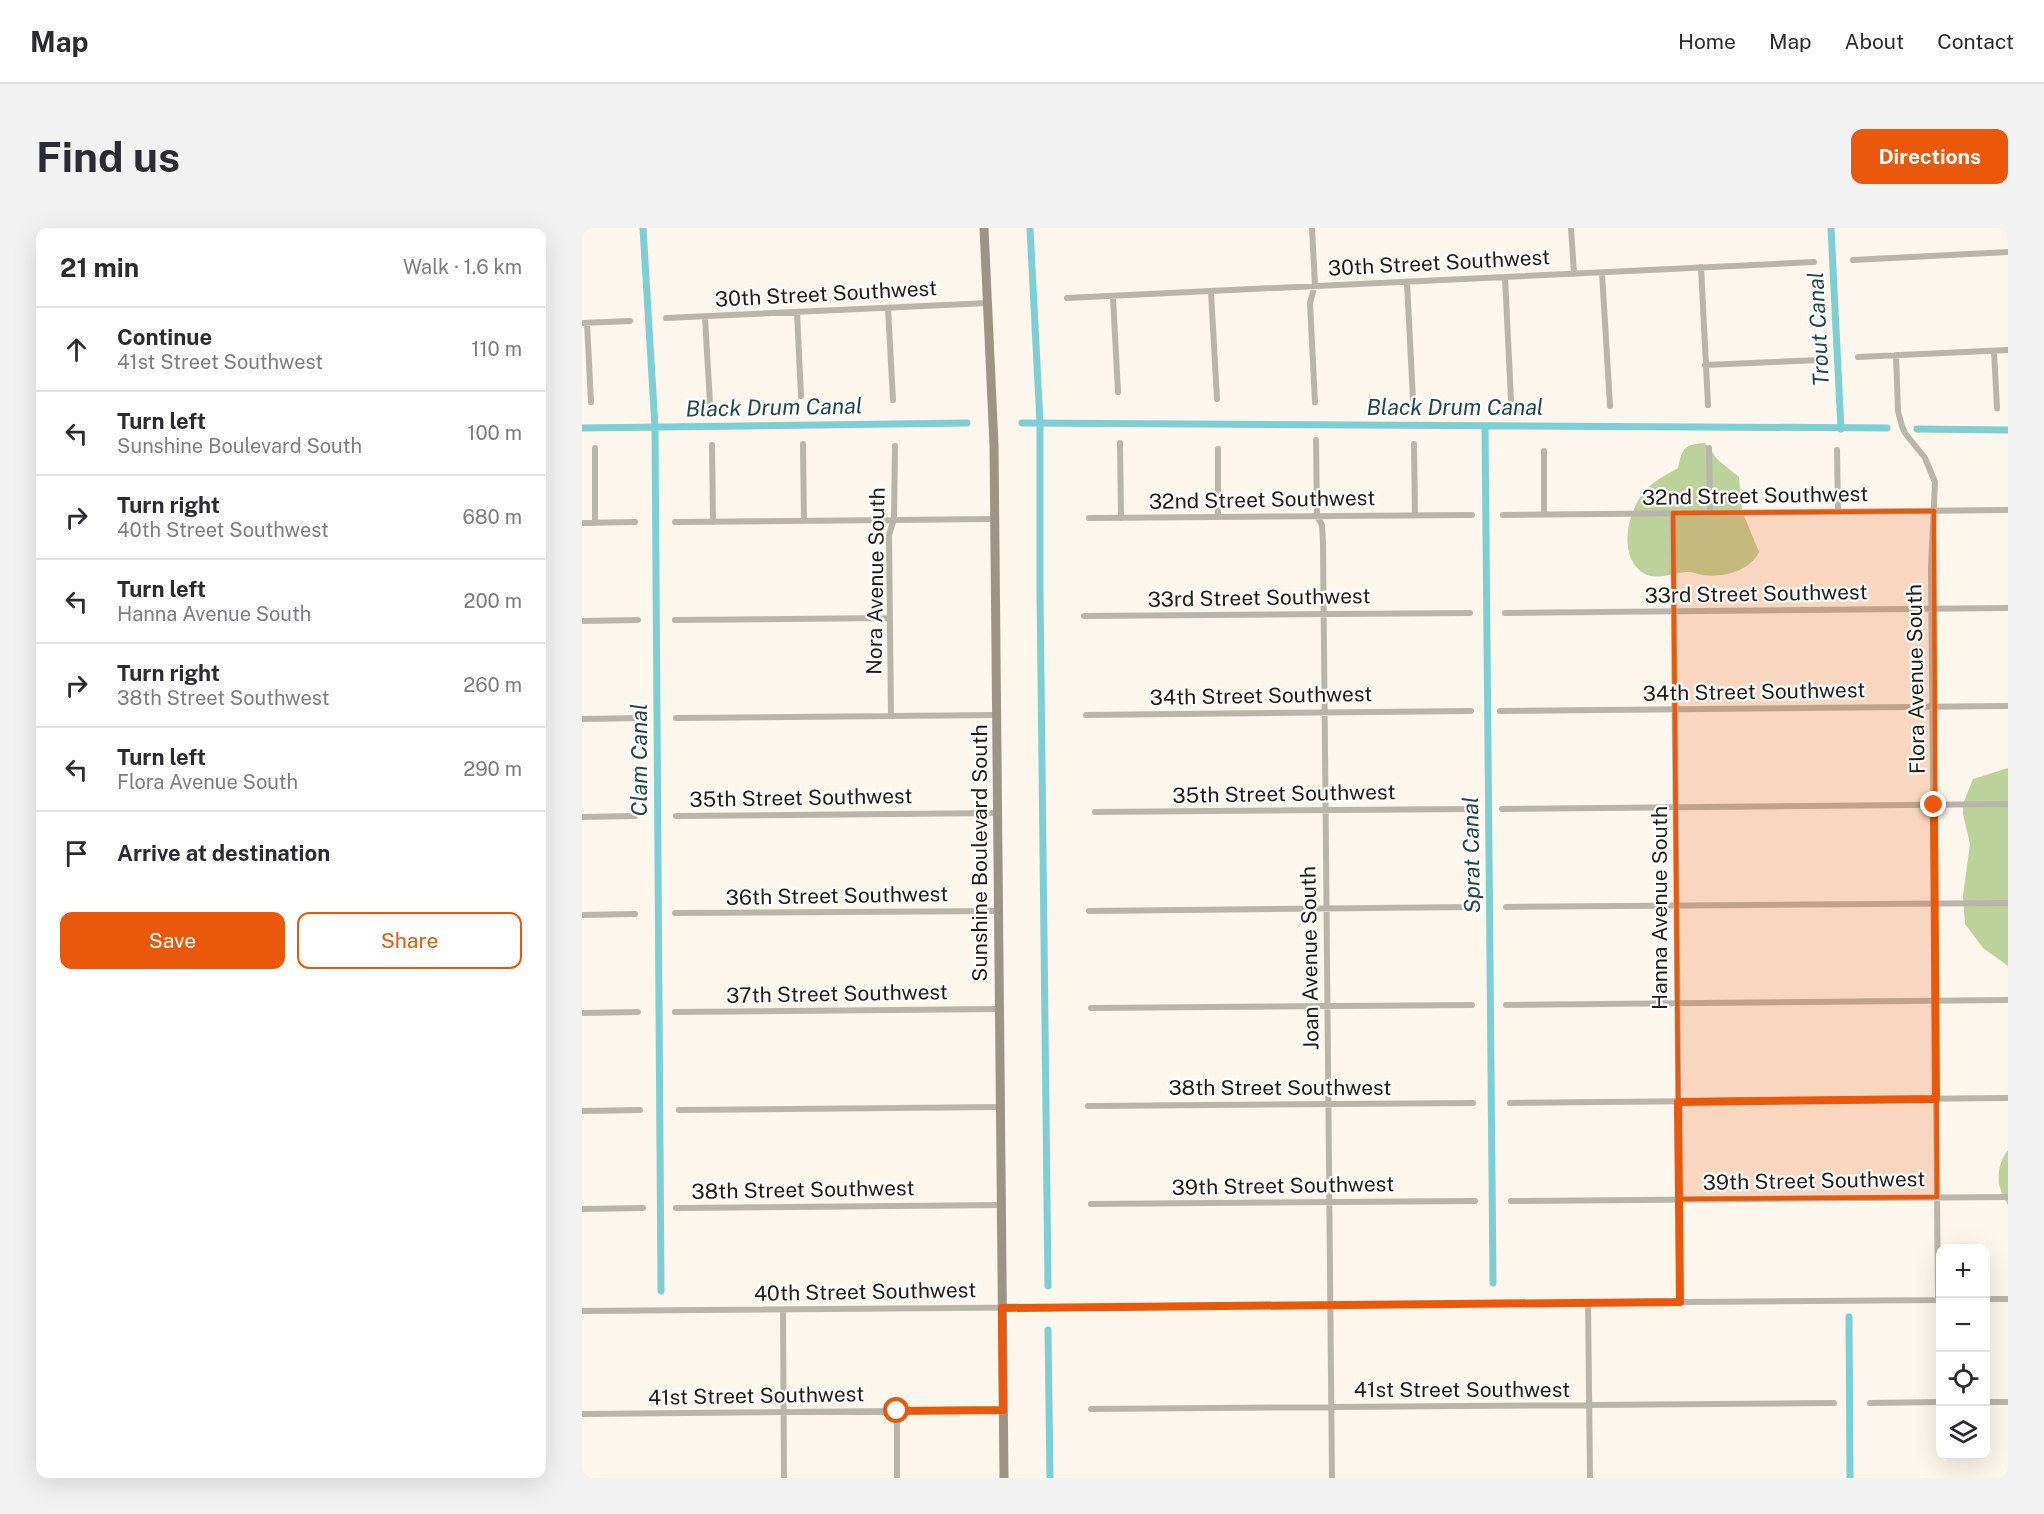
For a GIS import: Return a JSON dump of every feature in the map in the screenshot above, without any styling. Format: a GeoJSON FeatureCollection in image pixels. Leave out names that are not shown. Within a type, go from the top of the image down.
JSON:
{"type":"FeatureCollection","features":[{"type":"Feature","properties":{"kind":"street","name":"Sunshine Boulevard South"},"geometry":{"type":"LineString","coordinates":[[984,228],[993,406],[995,519],[1004,1478]]}},
{"type":"Feature","properties":{"kind":"street"},"geometry":{"type":"LineString","coordinates":[[1312,228],[1315,285],[1310,303],[1315,402]]}},
{"type":"Feature","properties":{"kind":"street"},"geometry":{"type":"LineString","coordinates":[[1571,228],[1574,274]]}},
{"type":"Feature","properties":{"kind":"street"},"geometry":{"type":"LineString","coordinates":[[1852,260],[2008,252]]}},
{"type":"Feature","properties":{"kind":"street","name":"30th Street Southwest"},"geometry":{"type":"LineString","coordinates":[[1067,298],[1814,262]]}},
{"type":"Feature","properties":{"kind":"street"},"geometry":{"type":"LineString","coordinates":[[1701,267],[1708,405]]}},
{"type":"Feature","properties":{"kind":"street"},"geometry":{"type":"LineString","coordinates":[[1602,273],[1610,406]]}},
{"type":"Feature","properties":{"kind":"street"},"geometry":{"type":"LineString","coordinates":[[1505,277],[1511,400]]}},
{"type":"Feature","properties":{"kind":"street"},"geometry":{"type":"LineString","coordinates":[[1407,282],[1413,400]]}},
{"type":"Feature","properties":{"kind":"street"},"geometry":{"type":"LineString","coordinates":[[1211,292],[1217,399]]}},
{"type":"Feature","properties":{"kind":"street"},"geometry":{"type":"LineString","coordinates":[[1113,297],[1118,392]]}},
{"type":"Feature","properties":{"kind":"street","name":"30th Street Southwest"},"geometry":{"type":"LineString","coordinates":[[666,318],[988,303]]}},
{"type":"Feature","properties":{"kind":"street"},"geometry":{"type":"LineString","coordinates":[[888,308],[892,400]]}},
{"type":"Feature","properties":{"kind":"street"},"geometry":{"type":"LineString","coordinates":[[797,312],[801,396]]}},
{"type":"Feature","properties":{"kind":"street"},"geometry":{"type":"LineString","coordinates":[[705,317],[710,404]]}},
{"type":"Feature","properties":{"kind":"street"},"geometry":{"type":"LineString","coordinates":[[591,402],[584,323],[630,321]]}},
{"type":"Feature","properties":{"kind":"street"},"geometry":{"type":"LineString","coordinates":[[1858,357],[2008,350]]}},
{"type":"Feature","properties":{"kind":"street"},"geometry":{"type":"LineString","coordinates":[[1994,351],[1997,408]]}},
{"type":"Feature","properties":{"kind":"street","name":"Flora Avenue South"},"geometry":{"type":"LineString","coordinates":[[1896,356],[1900,420],[1905,433],[1925,458],[1933,473],[1935,489],[1932,533],[1932,609],[1939,1298]]}},
{"type":"Feature","properties":{"kind":"street"},"geometry":{"type":"LineString","coordinates":[[1706,365],[1821,360]]}},
{"type":"Feature","properties":{"kind":"street","name":"Joan Avenue South"},"geometry":{"type":"LineString","coordinates":[[1316,440],[1317,516],[1322,525],[1323,542],[1332,1478]]}},
{"type":"Feature","properties":{"kind":"street"},"geometry":{"type":"LineString","coordinates":[[1120,443],[1121,518]]}},
{"type":"Feature","properties":{"kind":"street"},"geometry":{"type":"LineString","coordinates":[[803,444],[804,520]]}},
{"type":"Feature","properties":{"kind":"street"},"geometry":{"type":"LineString","coordinates":[[1414,444],[1415,515]]}},
{"type":"Feature","properties":{"kind":"street"},"geometry":{"type":"LineString","coordinates":[[712,445],[713,522]]}},
{"type":"Feature","properties":{"kind":"street","name":"Nora Avenue South"},"geometry":{"type":"LineString","coordinates":[[891,716],[889,535],[894,519],[895,446]]}},
{"type":"Feature","properties":{"kind":"street"},"geometry":{"type":"LineString","coordinates":[[595,448],[595,523]]}},
{"type":"Feature","properties":{"kind":"street"},"geometry":{"type":"LineString","coordinates":[[1709,448],[1710,513]]}},
{"type":"Feature","properties":{"kind":"street"},"geometry":{"type":"LineString","coordinates":[[1218,449],[1218,517]]}},
{"type":"Feature","properties":{"kind":"street"},"geometry":{"type":"LineString","coordinates":[[1837,450],[1838,512]]}},
{"type":"Feature","properties":{"kind":"street"},"geometry":{"type":"LineString","coordinates":[[1544,452],[1544,514]]}},
{"type":"Feature","properties":{"kind":"street","name":"32nd Street Southwest"},"geometry":{"type":"LineString","coordinates":[[1503,515],[2008,510]]}},
{"type":"Feature","properties":{"kind":"street","name":"Hanna Avenue South"},"geometry":{"type":"LineString","coordinates":[[1673,513],[1680,1302]]}},
{"type":"Feature","properties":{"kind":"street","name":"32nd Street Southwest"},"geometry":{"type":"LineString","coordinates":[[1089,518],[1472,515]]}},
{"type":"Feature","properties":{"kind":"street"},"geometry":{"type":"LineString","coordinates":[[675,522],[995,519]]}},
{"type":"Feature","properties":{"kind":"street"},"geometry":{"type":"LineString","coordinates":[[582,523],[635,522]]}},
{"type":"Feature","properties":{"kind":"street","name":"33rd Street Southwest"},"geometry":{"type":"LineString","coordinates":[[1505,613],[2008,608]]}},
{"type":"Feature","properties":{"kind":"street","name":"33rd Street Southwest"},"geometry":{"type":"LineString","coordinates":[[1084,616],[1470,613]]}},
{"type":"Feature","properties":{"kind":"street"},"geometry":{"type":"LineString","coordinates":[[675,620],[890,618]]}},
{"type":"Feature","properties":{"kind":"street"},"geometry":{"type":"LineString","coordinates":[[582,621],[638,621]]}},
{"type":"Feature","properties":{"kind":"street","name":"34th Street Southwest"},"geometry":{"type":"LineString","coordinates":[[1500,711],[2008,706]]}},
{"type":"Feature","properties":{"kind":"street","name":"34th Street Southwest"},"geometry":{"type":"LineString","coordinates":[[1086,715],[1471,711]]}},
{"type":"Feature","properties":{"kind":"street"},"geometry":{"type":"LineString","coordinates":[[676,718],[997,715]]}},
{"type":"Feature","properties":{"kind":"street"},"geometry":{"type":"LineString","coordinates":[[582,719],[640,718]]}},
{"type":"Feature","properties":{"kind":"street"},"geometry":{"type":"LineString","coordinates":[[1502,809],[2008,804]]}},
{"type":"Feature","properties":{"kind":"street","name":"35th Street Southwest"},"geometry":{"type":"LineString","coordinates":[[1095,812],[1475,809]]}},
{"type":"Feature","properties":{"kind":"street","name":"35th Street Southwest"},"geometry":{"type":"LineString","coordinates":[[676,816],[998,813]]}},
{"type":"Feature","properties":{"kind":"street"},"geometry":{"type":"LineString","coordinates":[[582,816],[635,816]]}},
{"type":"Feature","properties":{"kind":"street"},"geometry":{"type":"LineString","coordinates":[[1506,907],[2008,903]]}},
{"type":"Feature","properties":{"kind":"street"},"geometry":{"type":"LineString","coordinates":[[1089,911],[1475,907]]}},
{"type":"Feature","properties":{"kind":"street","name":"36th Street Southwest"},"geometry":{"type":"LineString","coordinates":[[675,914],[999,911]]}},
{"type":"Feature","properties":{"kind":"street"},"geometry":{"type":"LineString","coordinates":[[582,915],[635,914]]}},
{"type":"Feature","properties":{"kind":"street"},"geometry":{"type":"LineString","coordinates":[[1506,1005],[2008,1000]]}},
{"type":"Feature","properties":{"kind":"street"},"geometry":{"type":"LineString","coordinates":[[1091,1008],[1472,1005]]}},
{"type":"Feature","properties":{"kind":"street","name":"37th Street Southwest"},"geometry":{"type":"LineString","coordinates":[[675,1012],[999,1009]]}},
{"type":"Feature","properties":{"kind":"street"},"geometry":{"type":"LineString","coordinates":[[582,1013],[638,1012]]}},
{"type":"Feature","properties":{"kind":"street"},"geometry":{"type":"LineString","coordinates":[[1510,1103],[2008,1098]]}},
{"type":"Feature","properties":{"kind":"street","name":"38th Street Southwest"},"geometry":{"type":"LineString","coordinates":[[1088,1106],[1473,1103]]}},
{"type":"Feature","properties":{"kind":"street"},"geometry":{"type":"LineString","coordinates":[[679,1110],[1000,1107]]}},
{"type":"Feature","properties":{"kind":"street"},"geometry":{"type":"LineString","coordinates":[[582,1111],[640,1110]]}},
{"type":"Feature","properties":{"kind":"street","name":"39th Street Southwest"},"geometry":{"type":"LineString","coordinates":[[1511,1201],[2008,1197]]}},
{"type":"Feature","properties":{"kind":"street","name":"39th Street Southwest"},"geometry":{"type":"LineString","coordinates":[[1091,1204],[1475,1201]]}},
{"type":"Feature","properties":{"kind":"street","name":"38th Street Southwest"},"geometry":{"type":"LineString","coordinates":[[676,1208],[1001,1205]]}},
{"type":"Feature","properties":{"kind":"street"},"geometry":{"type":"LineString","coordinates":[[582,1209],[643,1208]]}},
{"type":"Feature","properties":{"kind":"street"},"geometry":{"type":"LineString","coordinates":[[1990,1299],[2008,1299]]}},
{"type":"Feature","properties":{"kind":"street","name":"40th Street Southwest"},"geometry":{"type":"LineString","coordinates":[[582,1311],[1936,1300]]}},
{"type":"Feature","properties":{"kind":"street"},"geometry":{"type":"LineString","coordinates":[[1588,1303],[1590,1478]]}},
{"type":"Feature","properties":{"kind":"street"},"geometry":{"type":"LineString","coordinates":[[783,1310],[784,1478]]}},
{"type":"Feature","properties":{"kind":"street"},"geometry":{"type":"LineString","coordinates":[[1870,1403],[1936,1402]]}},
{"type":"Feature","properties":{"kind":"street"},"geometry":{"type":"LineString","coordinates":[[1990,1402],[2008,1402]]}},
{"type":"Feature","properties":{"kind":"street","name":"41st Street Southwest"},"geometry":{"type":"LineString","coordinates":[[1091,1409],[1834,1403]]}},
{"type":"Feature","properties":{"kind":"street","name":"41st Street Southwest"},"geometry":{"type":"LineString","coordinates":[[582,1414],[1003,1410]]}},
{"type":"Feature","properties":{"kind":"street"},"geometry":{"type":"LineString","coordinates":[[897,1411],[897,1478]]}},
{"type":"Feature","properties":{"kind":"highlighted area"},"geometry":{"type":"Polygon","coordinates":[[[1934,511],[1937,1197],[1679,1199],[1673,513],[1934,511]]]}},
{"type":"Feature","properties":{"kind":"green space"},"geometry":{"type":"Polygon","coordinates":[[[1705,443],[1718,460],[1739,477],[1742,511],[1759,552],[1749,564],[1727,574],[1711,576],[1685,572],[1650,576],[1645,574],[1636,567],[1628,547],[1629,523],[1633,511],[1648,488],[1678,468],[1686,448],[1705,443]]]}},
{"type":"Feature","properties":{"kind":"green space"},"geometry":{"type":"Polygon","coordinates":[[[2008,768],[2008,966],[1983,948],[1965,924],[1963,896],[1970,844],[1963,804],[1973,779],[2008,768]]]}},
{"type":"Feature","properties":{"kind":"green space"},"geometry":{"type":"Polygon","coordinates":[[[2008,1150],[2008,1205],[1999,1184],[1999,1170],[2008,1150]]]}},
{"type":"Feature","properties":{"kind":"waterway","name":"Clam Canal"},"geometry":{"type":"LineString","coordinates":[[643,228],[655,427],[661,1291]]}},
{"type":"Feature","properties":{"kind":"waterway"},"geometry":{"type":"LineString","coordinates":[[1030,228],[1040,423],[1048,1286]]}},
{"type":"Feature","properties":{"kind":"waterway","name":"Trout Canal"},"geometry":{"type":"LineString","coordinates":[[1831,228],[1841,429]]}},
{"type":"Feature","properties":{"kind":"waterway","name":"Black Drum Canal"},"geometry":{"type":"LineString","coordinates":[[582,428],[967,423]]}},
{"type":"Feature","properties":{"kind":"waterway","name":"Black Drum Canal"},"geometry":{"type":"LineString","coordinates":[[1022,423],[1887,428]]}},
{"type":"Feature","properties":{"kind":"waterway","name":"Sprat Canal"},"geometry":{"type":"LineString","coordinates":[[1485,426],[1493,1283]]}},
{"type":"Feature","properties":{"kind":"waterway","name":"Black Drum Canal"},"geometry":{"type":"LineString","coordinates":[[1917,429],[2008,430]]}},
{"type":"Feature","properties":{"kind":"waterway"},"geometry":{"type":"LineString","coordinates":[[1849,1317],[1850,1478]]}},
{"type":"Feature","properties":{"kind":"waterway"},"geometry":{"type":"LineString","coordinates":[[1048,1330],[1050,1478]]}},
{"type":"Feature","properties":{"kind":"route"},"geometry":{"type":"LineString","coordinates":[[897,1411],[1003,1410],[1002,1308],[1680,1302],[1678,1102],[1936,1099],[1934,805]]}}]}
